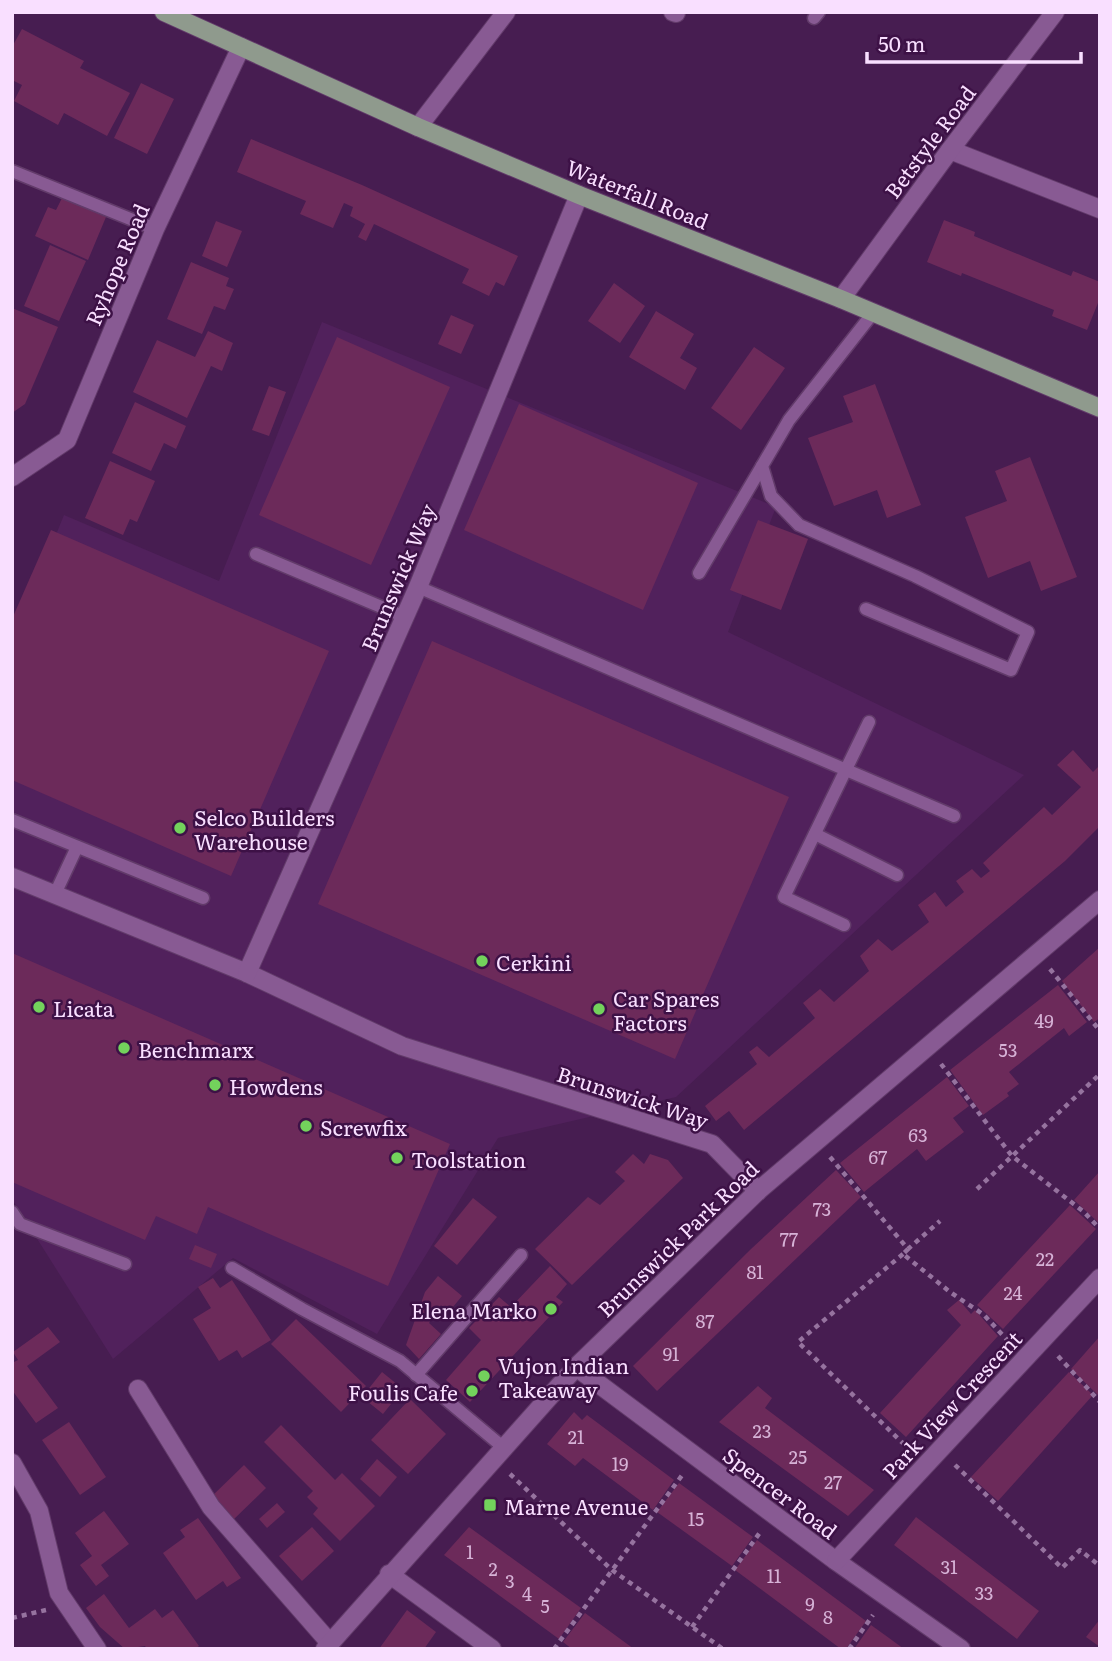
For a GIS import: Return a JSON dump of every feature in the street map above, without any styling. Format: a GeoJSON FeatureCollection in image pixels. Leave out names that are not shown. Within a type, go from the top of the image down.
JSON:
{"type":"FeatureCollection","features":[{"type":"Feature","properties":{"kind":"main road","name":"Waterfall Road"},"geometry":{"type":"LineString","coordinates":[[164,12],[418,127],[579,195],[841,299],[1100,408]]}},
{"type":"Feature","properties":{"kind":"street"},"geometry":{"type":"LineString","coordinates":[[418,127],[506,12]]}},
{"type":"Feature","properties":{"kind":"street","name":"Betstyle Road"},"geometry":{"type":"LineString","coordinates":[[841,299],[1055,12]]}},
{"type":"Feature","properties":{"kind":"street","name":"Ryhope Road"},"geometry":{"type":"LineString","coordinates":[[12,477],[67,440],[155,229],[241,47]]}},
{"type":"Feature","properties":{"kind":"street"},"geometry":{"type":"LineString","coordinates":[[950,150],[1100,209]]}},
{"type":"Feature","properties":{"kind":"street","name":"Brunswick Way"},"geometry":{"type":"LineString","coordinates":[[247,972],[418,587],[579,195]]}},
{"type":"Feature","properties":{"kind":"street","name":"Brunswick Way"},"geometry":{"type":"LineString","coordinates":[[12,877],[247,972],[402,1046],[712,1144],[758,1191]]}},
{"type":"Feature","properties":{"kind":"street","name":"Brunswick Park Road"},"geometry":{"type":"LineString","coordinates":[[327,1646],[576,1367],[758,1191],[1100,900]]}},
{"type":"Feature","properties":{"kind":"street","name":"Park View Crescent"},"geometry":{"type":"LineString","coordinates":[[836,1561],[1100,1278]]}},
{"type":"Feature","properties":{"kind":"street","name":"Spencer Road"},"geometry":{"type":"LineString","coordinates":[[576,1367],[836,1561],[961,1649]]}},
{"type":"Feature","properties":{"kind":"street"},"geometry":{"type":"LineString","coordinates":[[138,1390],[211,1507],[327,1646]]}},
{"type":"Feature","properties":{"kind":"street"},"geometry":{"type":"LineString","coordinates":[[12,1464],[40,1511],[59,1594],[97,1649]]}},
{"type":"Feature","properties":{"kind":"street"},"geometry":{"type":"LineString","coordinates":[[389,1574],[492,1649]]}},
{"type":"Feature","properties":{"kind":"lane"},"geometry":{"type":"LineString","coordinates":[[12,171],[155,229]]}},
{"type":"Feature","properties":{"kind":"lane"},"geometry":{"type":"LineString","coordinates":[[699,573],[789,420],[873,313]]}},
{"type":"Feature","properties":{"kind":"lane"},"geometry":{"type":"LineString","coordinates":[[762,467],[771,496],[799,525],[915,576],[1028,632],[1012,670],[866,608]]}},
{"type":"Feature","properties":{"kind":"lane"},"geometry":{"type":"LineString","coordinates":[[256,554],[405,617]]}},
{"type":"Feature","properties":{"kind":"lane"},"geometry":{"type":"LineString","coordinates":[[418,587],[954,816]]}},
{"type":"Feature","properties":{"kind":"lane"},"geometry":{"type":"LineString","coordinates":[[844,925],[784,897],[869,722]]}},
{"type":"Feature","properties":{"kind":"lane"},"geometry":{"type":"LineString","coordinates":[[12,820],[203,898]]}},
{"type":"Feature","properties":{"kind":"lane"},"geometry":{"type":"LineString","coordinates":[[815,834],[897,875]]}},
{"type":"Feature","properties":{"kind":"lane"},"geometry":{"type":"LineString","coordinates":[[55,894],[78,847]]}},
{"type":"Feature","properties":{"kind":"lane"},"geometry":{"type":"LineString","coordinates":[[12,1212],[20,1224],[125,1264]]}},
{"type":"Feature","properties":{"kind":"lane"},"geometry":{"type":"LineString","coordinates":[[416,1375],[521,1255]]}},
{"type":"Feature","properties":{"kind":"lane"},"geometry":{"type":"LineString","coordinates":[[232,1268],[400,1361],[499,1453]]}},
{"type":"Feature","properties":{"kind":"path"},"geometry":{"type":"LineString","coordinates":[[1037,953],[1100,1031]]}},
{"type":"Feature","properties":{"kind":"path"},"geometry":{"type":"LineString","coordinates":[[928,1046],[974,1110],[1012,1156],[1084,1212],[1100,1229]]}},
{"type":"Feature","properties":{"kind":"path"},"geometry":{"type":"LineString","coordinates":[[977,1189],[1100,1074]]}},
{"type":"Feature","properties":{"kind":"path"},"geometry":{"type":"LineString","coordinates":[[816,1142],[908,1249]]}},
{"type":"Feature","properties":{"kind":"path"},"geometry":{"type":"LineString","coordinates":[[926,1465],[798,1342],[940,1221]]}},
{"type":"Feature","properties":{"kind":"path"},"geometry":{"type":"LineString","coordinates":[[903,1254],[984,1315],[1024,1359]]}},
{"type":"Feature","properties":{"kind":"path"},"geometry":{"type":"LineString","coordinates":[[1042,1340],[1100,1402]]}},
{"type":"Feature","properties":{"kind":"path"},"geometry":{"type":"LineString","coordinates":[[939,1450],[1062,1568],[1080,1550],[1100,1566]]}},
{"type":"Feature","properties":{"kind":"path"},"geometry":{"type":"LineString","coordinates":[[499,1453],[612,1570],[723,1649]]}},
{"type":"Feature","properties":{"kind":"path"},"geometry":{"type":"LineString","coordinates":[[554,1649],[696,1457]]}},
{"type":"Feature","properties":{"kind":"path"},"geometry":{"type":"LineString","coordinates":[[692,1626],[773,1514]]}},
{"type":"Feature","properties":{"kind":"path"},"geometry":{"type":"LineString","coordinates":[[849,1649],[886,1596]]}},
{"type":"Feature","properties":{"kind":"path"},"geometry":{"type":"LineString","coordinates":[[12,1618],[67,1605]]}},
{"type":"Feature","properties":{"kind":"shaded area"},"geometry":{"type":"Polygon","coordinates":[[[322,322],[776,507],[728,632],[1024,775],[676,1097],[498,1138],[377,1334],[233,1258],[113,1359],[12,1199],[12,643],[64,515],[219,581],[322,322]]]}},
{"type":"Feature","properties":{"kind":"building"},"geometry":{"type":"Polygon","coordinates":[[[22,29],[84,61],[80,68],[130,93],[107,136],[64,113],[58,125],[14,101],[22,85],[12,80],[12,47],[22,29]]]}},
{"type":"Feature","properties":{"kind":"building"},"geometry":{"type":"Polygon","coordinates":[[[141,83],[174,99],[147,154],[114,138],[141,83]]]}},
{"type":"Feature","properties":{"kind":"building"},"geometry":{"type":"Polygon","coordinates":[[[251,139],[362,185],[518,256],[504,286],[496,282],[489,296],[462,283],[469,269],[374,224],[366,241],[358,237],[365,224],[350,216],[353,207],[344,203],[333,228],[300,214],[306,201],[237,172],[251,139]]]}},
{"type":"Feature","properties":{"kind":"building"},"geometry":{"type":"Polygon","coordinates":[[[62,198],[106,217],[88,260],[35,236],[48,207],[56,210],[62,198]]]}},
{"type":"Feature","properties":{"kind":"building"},"geometry":{"type":"Polygon","coordinates":[[[944,220],[975,232],[974,236],[1071,276],[1073,271],[1100,282],[1100,298],[1087,330],[1052,316],[1054,310],[927,262],[944,220]]]}},
{"type":"Feature","properties":{"kind":"building"},"geometry":{"type":"Polygon","coordinates":[[[216,221],[242,231],[227,267],[202,256],[216,221]]]}},
{"type":"Feature","properties":{"kind":"building"},"geometry":{"type":"Polygon","coordinates":[[[50,245],[86,261],[59,321],[24,306],[50,245]]]}},
{"type":"Feature","properties":{"kind":"building"},"geometry":{"type":"Polygon","coordinates":[[[191,262],[229,278],[226,286],[234,289],[225,310],[214,306],[202,334],[167,319],[191,262]]]}},
{"type":"Feature","properties":{"kind":"building"},"geometry":{"type":"Polygon","coordinates":[[[614,283],[645,306],[620,343],[588,321],[614,283]]]}},
{"type":"Feature","properties":{"kind":"building"},"geometry":{"type":"Polygon","coordinates":[[[12,308],[58,327],[25,404],[12,413],[12,308]]]}},
{"type":"Feature","properties":{"kind":"building"},"geometry":{"type":"Polygon","coordinates":[[[656,311],[694,334],[680,358],[697,368],[685,390],[629,357],[656,311]]]}},
{"type":"Feature","properties":{"kind":"building"},"geometry":{"type":"Polygon","coordinates":[[[451,315],[474,325],[461,354],[438,344],[451,315]]]}},
{"type":"Feature","properties":{"kind":"building"},"geometry":{"type":"Polygon","coordinates":[[[208,331],[233,343],[222,371],[211,366],[187,418],[133,392],[157,340],[195,357],[208,331]]]}},
{"type":"Feature","properties":{"kind":"building"},"geometry":{"type":"Polygon","coordinates":[[[337,337],[450,387],[371,565],[259,515],[337,337]]]}},
{"type":"Feature","properties":{"kind":"building"},"geometry":{"type":"Polygon","coordinates":[[[754,347],[785,368],[741,430],[711,408],[754,347]]]}},
{"type":"Feature","properties":{"kind":"building"},"geometry":{"type":"Polygon","coordinates":[[[875,384],[921,505],[887,518],[877,490],[834,506],[808,438],[853,422],[843,396],[875,384]]]}},
{"type":"Feature","properties":{"kind":"building"},"geometry":{"type":"Polygon","coordinates":[[[269,386],[286,392],[269,436],[252,430],[269,386]]]}},
{"type":"Feature","properties":{"kind":"building"},"geometry":{"type":"Polygon","coordinates":[[[135,402],[186,426],[176,449],[164,443],[151,471],[112,453],[135,402]]]}},
{"type":"Feature","properties":{"kind":"building"},"geometry":{"type":"Polygon","coordinates":[[[519,404],[698,483],[643,610],[464,530],[519,404]]]}},
{"type":"Feature","properties":{"kind":"building"},"geometry":{"type":"Polygon","coordinates":[[[1030,457],[1077,577],[1041,591],[1030,561],[988,578],[965,517],[1007,501],[995,471],[1030,457]]]}},
{"type":"Feature","properties":{"kind":"building"},"geometry":{"type":"Polygon","coordinates":[[[110,461],[155,481],[137,522],[130,519],[123,535],[85,518],[110,461]]]}},
{"type":"Feature","properties":{"kind":"building"},"geometry":{"type":"Polygon","coordinates":[[[758,520],[808,539],[781,610],[730,590],[758,520]]]}},
{"type":"Feature","properties":{"kind":"building"},"geometry":{"type":"Polygon","coordinates":[[[51,530],[329,651],[231,876],[12,780],[12,619],[51,530]]]}},
{"type":"Feature","properties":{"kind":"building"},"geometry":{"type":"Polygon","coordinates":[[[432,641],[789,797],[675,1059],[318,904],[432,641]]]}},
{"type":"Feature","properties":{"kind":"building"},"geometry":{"type":"Polygon","coordinates":[[[1073,750],[1093,772],[1100,765],[1100,826],[1065,861],[744,1130],[729,1111],[716,1121],[705,1106],[757,1064],[749,1052],[757,1046],[769,1057],[815,1018],[803,1003],[820,989],[834,1002],[869,971],[860,956],[878,939],[892,951],[929,922],[918,905],[935,892],[946,907],[964,892],[956,881],[972,869],[981,878],[990,871],[983,863],[1044,807],[1052,815],[1081,787],[1057,765],[1073,750]]]}},
{"type":"Feature","properties":{"kind":"building"},"geometry":{"type":"Polygon","coordinates":[[[1100,947],[1100,1018],[1094,1022],[1062,981],[1100,947]]]}},
{"type":"Feature","properties":{"kind":"building"},"geometry":{"type":"Polygon","coordinates":[[[12,953],[450,1144],[388,1286],[208,1207],[197,1234],[156,1216],[145,1240],[12,1182],[12,953]]]}},
{"type":"Feature","properties":{"kind":"building"},"geometry":{"type":"Polygon","coordinates":[[[1058,985],[1087,1022],[1069,1036],[1064,1028],[1009,1072],[1019,1084],[1007,1093],[1009,1096],[983,1115],[950,1070],[1058,985]]]}},
{"type":"Feature","properties":{"kind":"building"},"geometry":{"type":"Polygon","coordinates":[[[947,1077],[969,1106],[953,1118],[964,1132],[926,1161],[917,1149],[864,1192],[840,1163],[947,1077]]]}},
{"type":"Feature","properties":{"kind":"building"},"geometry":{"type":"Polygon","coordinates":[[[633,1154],[644,1164],[650,1154],[668,1160],[683,1178],[572,1285],[535,1249],[588,1197],[600,1205],[625,1181],[615,1172],[633,1154]]]}},
{"type":"Feature","properties":{"kind":"building"},"geometry":{"type":"Polygon","coordinates":[[[836,1170],[861,1197],[657,1391],[633,1366],[751,1249],[836,1170]]]}},
{"type":"Feature","properties":{"kind":"building"},"geometry":{"type":"Polygon","coordinates":[[[1100,1171],[1100,1224],[1074,1200],[1100,1171]]]}},
{"type":"Feature","properties":{"kind":"building"},"geometry":{"type":"Polygon","coordinates":[[[473,1198],[497,1217],[457,1265],[434,1246],[473,1198]]]}},
{"type":"Feature","properties":{"kind":"building"},"geometry":{"type":"Polygon","coordinates":[[[1070,1205],[1096,1229],[1003,1329],[977,1305],[1070,1205]]]}},
{"type":"Feature","properties":{"kind":"building"},"geometry":{"type":"Polygon","coordinates":[[[195,1245],[217,1254],[211,1268],[189,1259],[195,1245]]]}},
{"type":"Feature","properties":{"kind":"building"},"geometry":{"type":"Polygon","coordinates":[[[550,1266],[567,1284],[556,1297],[563,1302],[470,1402],[446,1380],[481,1340],[469,1328],[499,1297],[511,1307],[550,1266]]]}},
{"type":"Feature","properties":{"kind":"building"},"geometry":{"type":"Polygon","coordinates":[[[438,1276],[462,1296],[448,1313],[441,1305],[429,1323],[441,1334],[419,1359],[406,1345],[425,1292],[438,1276]]]}},
{"type":"Feature","properties":{"kind":"building"},"geometry":{"type":"Polygon","coordinates":[[[213,1278],[220,1288],[232,1280],[271,1340],[242,1358],[237,1350],[219,1361],[193,1319],[211,1308],[198,1287],[213,1278]]]}},
{"type":"Feature","properties":{"kind":"building"},"geometry":{"type":"Polygon","coordinates":[[[959,1300],[971,1314],[975,1310],[998,1336],[906,1437],[880,1413],[961,1325],[947,1310],[959,1300]]]}},
{"type":"Feature","properties":{"kind":"building"},"geometry":{"type":"Polygon","coordinates":[[[296,1319],[366,1386],[341,1412],[271,1344],[296,1319]]]}},
{"type":"Feature","properties":{"kind":"building"},"geometry":{"type":"Polygon","coordinates":[[[48,1327],[60,1342],[27,1366],[58,1408],[36,1423],[12,1390],[12,1363],[18,1360],[13,1352],[48,1327]]]}},
{"type":"Feature","properties":{"kind":"building"},"geometry":{"type":"Polygon","coordinates":[[[1100,1336],[1100,1397],[1071,1369],[1100,1336]]]}},
{"type":"Feature","properties":{"kind":"building"},"geometry":{"type":"Polygon","coordinates":[[[382,1372],[398,1385],[386,1400],[391,1404],[383,1414],[362,1397],[382,1372]]]}},
{"type":"Feature","properties":{"kind":"building"},"geometry":{"type":"Polygon","coordinates":[[[1069,1372],[1093,1395],[998,1501],[971,1477],[1069,1372]]]}},
{"type":"Feature","properties":{"kind":"building"},"geometry":{"type":"Polygon","coordinates":[[[758,1386],[772,1398],[765,1408],[874,1490],[848,1516],[719,1422],[758,1386]]]}},
{"type":"Feature","properties":{"kind":"building"},"geometry":{"type":"Polygon","coordinates":[[[410,1399],[446,1434],[408,1474],[371,1440],[410,1399]]]}},
{"type":"Feature","properties":{"kind":"building"},"geometry":{"type":"Polygon","coordinates":[[[574,1412],[582,1420],[587,1415],[674,1480],[653,1510],[583,1458],[575,1466],[547,1444],[574,1412]]]}},
{"type":"Feature","properties":{"kind":"building"},"geometry":{"type":"Polygon","coordinates":[[[69,1422],[106,1477],[80,1495],[42,1440],[69,1422]]]}},
{"type":"Feature","properties":{"kind":"building"},"geometry":{"type":"Polygon","coordinates":[[[281,1425],[335,1480],[342,1473],[375,1506],[340,1541],[313,1514],[318,1508],[307,1497],[313,1491],[264,1442],[281,1425]]]}},
{"type":"Feature","properties":{"kind":"building"},"geometry":{"type":"Polygon","coordinates":[[[377,1459],[397,1477],[380,1497],[360,1479],[377,1459]]]}},
{"type":"Feature","properties":{"kind":"building"},"geometry":{"type":"Polygon","coordinates":[[[244,1465],[266,1488],[233,1520],[211,1497],[244,1465]]]}},
{"type":"Feature","properties":{"kind":"building"},"geometry":{"type":"Polygon","coordinates":[[[679,1483],[753,1537],[732,1566],[657,1512],[679,1483]]]}},
{"type":"Feature","properties":{"kind":"building"},"geometry":{"type":"Polygon","coordinates":[[[277,1503],[285,1512],[267,1528],[259,1519],[277,1503]]]}},
{"type":"Feature","properties":{"kind":"building"},"geometry":{"type":"Polygon","coordinates":[[[104,1511],[129,1544],[101,1565],[109,1576],[96,1586],[80,1565],[92,1556],[75,1533],[104,1511]]]}},
{"type":"Feature","properties":{"kind":"building"},"geometry":{"type":"Polygon","coordinates":[[[916,1517],[1039,1611],[1017,1639],[894,1545],[916,1517]]]}},
{"type":"Feature","properties":{"kind":"building"},"geometry":{"type":"Polygon","coordinates":[[[198,1518],[241,1578],[227,1587],[223,1581],[196,1600],[163,1553],[185,1537],[180,1530],[198,1518]]]}},
{"type":"Feature","properties":{"kind":"building"},"geometry":{"type":"Polygon","coordinates":[[[312,1527],[334,1551],[302,1581],[279,1556],[312,1527]]]}},
{"type":"Feature","properties":{"kind":"building"},"geometry":{"type":"Polygon","coordinates":[[[469,1527],[581,1608],[559,1639],[444,1555],[469,1527]]]}},
{"type":"Feature","properties":{"kind":"building"},"geometry":{"type":"Polygon","coordinates":[[[757,1540],[866,1621],[846,1649],[841,1649],[735,1570],[757,1540]]]}},
{"type":"Feature","properties":{"kind":"building"},"geometry":{"type":"Polygon","coordinates":[[[104,1594],[129,1628],[155,1609],[162,1618],[173,1610],[199,1646],[195,1649],[147,1649],[145,1646],[125,1649],[100,1627],[86,1608],[104,1594]]]}},
{"type":"Feature","properties":{"kind":"building"},"geometry":{"type":"Polygon","coordinates":[[[407,1610],[436,1632],[424,1649],[379,1649],[407,1610]]]}},
{"type":"Feature","properties":{"kind":"building"},"geometry":{"type":"Polygon","coordinates":[[[585,1613],[634,1649],[572,1649],[563,1642],[585,1613]]]}},
{"type":"Feature","properties":{"kind":"building"},"geometry":{"type":"Polygon","coordinates":[[[1100,1619],[1100,1647],[1086,1637],[1100,1619]]]}},
{"type":"Feature","properties":{"kind":"building"},"geometry":{"type":"Polygon","coordinates":[[[871,1625],[889,1638],[904,1649],[854,1649],[871,1625]]]}},
{"type":"Feature","properties":{"kind":"place","name":"Selco Builders Warehouse"},"geometry":{"type":"Point","coordinates":[180,828]}},
{"type":"Feature","properties":{"kind":"place","name":"Cerkini"},"geometry":{"type":"Point","coordinates":[482,961]}},
{"type":"Feature","properties":{"kind":"place","name":"Licata"},"geometry":{"type":"Point","coordinates":[39,1007]}},
{"type":"Feature","properties":{"kind":"place","name":"Car Spares Factors"},"geometry":{"type":"Point","coordinates":[599,1009]}},
{"type":"Feature","properties":{"kind":"place","name":"Benchmarx"},"geometry":{"type":"Point","coordinates":[124,1048]}},
{"type":"Feature","properties":{"kind":"place","name":"Howdens"},"geometry":{"type":"Point","coordinates":[215,1085]}},
{"type":"Feature","properties":{"kind":"place","name":"Screwfix"},"geometry":{"type":"Point","coordinates":[306,1126]}},
{"type":"Feature","properties":{"kind":"place","name":"Toolstation"},"geometry":{"type":"Point","coordinates":[397,1158]}},
{"type":"Feature","properties":{"kind":"place","name":"Elena Marko"},"geometry":{"type":"Point","coordinates":[551,1309]}},
{"type":"Feature","properties":{"kind":"place","name":"Vujon Indian Takeaway"},"geometry":{"type":"Point","coordinates":[484,1376]}},
{"type":"Feature","properties":{"kind":"place","name":"Foulis Cafe"},"geometry":{"type":"Point","coordinates":[472,1391]}},
{"type":"Feature","properties":{"kind":"place","name":"Marne Avenue"},"geometry":{"type":"Point","coordinates":[490,1505]}}]}
